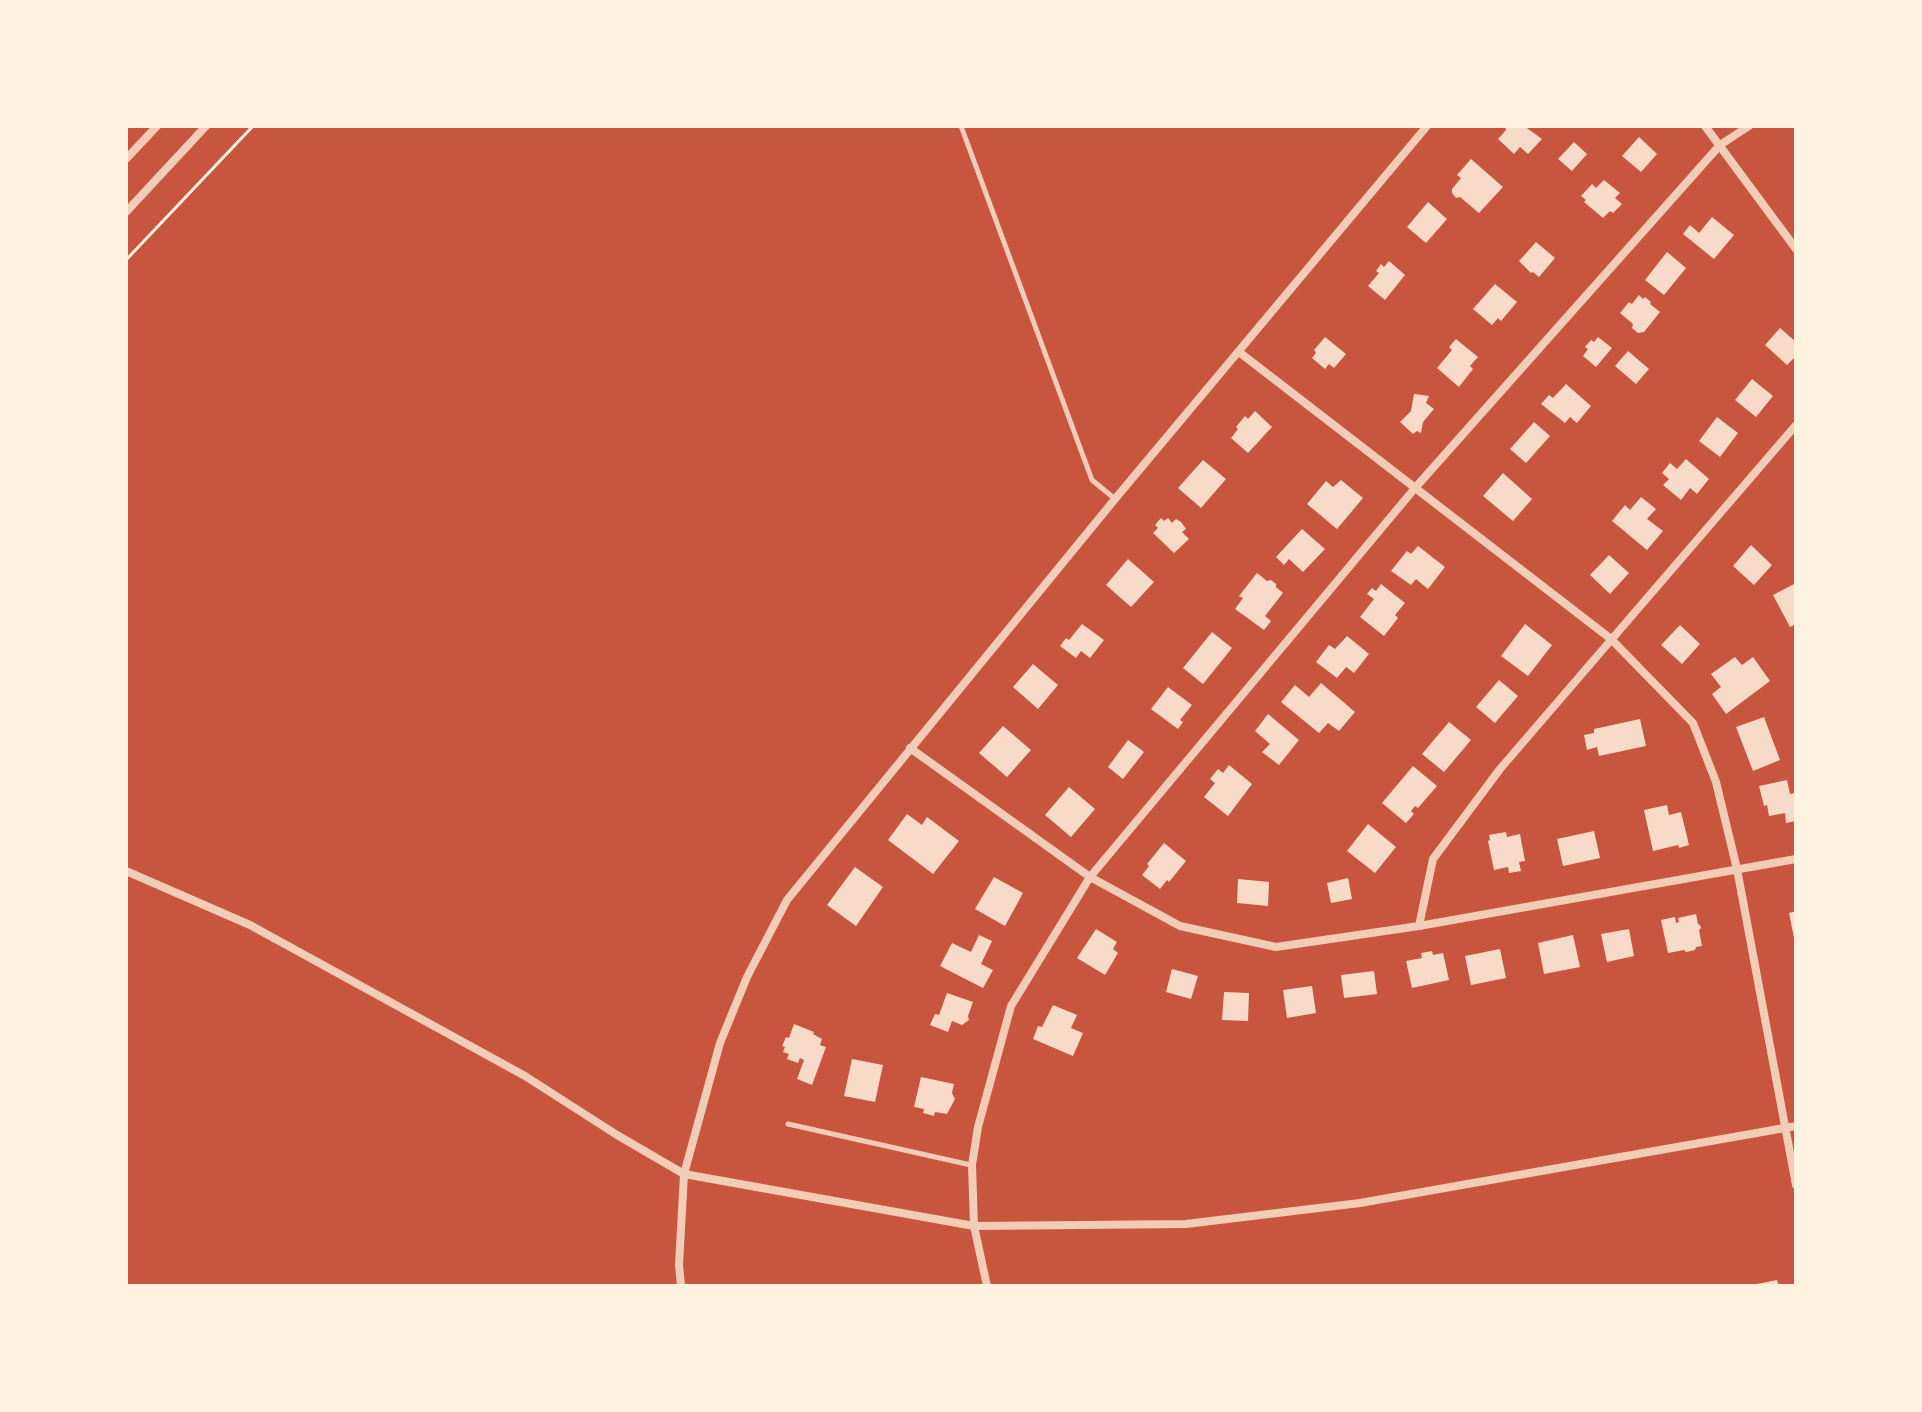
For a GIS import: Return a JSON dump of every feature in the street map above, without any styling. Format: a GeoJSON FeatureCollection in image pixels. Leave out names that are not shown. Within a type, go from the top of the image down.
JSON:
{"type":"FeatureCollection","features":[{"type":"Feature","properties":{"kind":"street"},"geometry":{"type":"LineString","coordinates":[[126,159],[157,126]]}},
{"type":"Feature","properties":{"kind":"street"},"geometry":{"type":"LineString","coordinates":[[126,212],[206,126]]}},
{"type":"Feature","properties":{"kind":"street"},"geometry":{"type":"LineString","coordinates":[[681,1286],[679,1265],[684,1174],[720,1043],[747,977],[787,900],[1115,499],[1427,126]]}},
{"type":"Feature","properties":{"kind":"street"},"geometry":{"type":"LineString","coordinates":[[1705,126],[1796,249]]}},
{"type":"Feature","properties":{"kind":"street"},"geometry":{"type":"LineString","coordinates":[[987,1286],[974,1226],[972,1165],[978,1127],[1011,1006],[1090,877],[1415,488],[1720,145],[1749,126]]}},
{"type":"Feature","properties":{"kind":"street"},"geometry":{"type":"LineString","coordinates":[[1239,352],[1611,639],[1693,723],[1716,782],[1737,869],[1796,1185]]}},
{"type":"Feature","properties":{"kind":"street"},"geometry":{"type":"LineString","coordinates":[[1419,926],[1433,859],[1500,769],[1796,425]]}},
{"type":"Feature","properties":{"kind":"street"},"geometry":{"type":"LineString","coordinates":[[910,748],[1090,877],[1180,926],[1276,947],[1419,926],[1796,859]]}},
{"type":"Feature","properties":{"kind":"street"},"geometry":{"type":"LineString","coordinates":[[126,871],[250,925],[525,1076],[684,1174],[974,1226],[1186,1224],[1360,1203],[1796,1126]]}},
{"type":"Feature","properties":{"kind":"lane"},"geometry":{"type":"LineString","coordinates":[[961,126],[1092,480],[1115,499]]}},
{"type":"Feature","properties":{"kind":"lane"},"geometry":{"type":"LineString","coordinates":[[788,1124],[972,1165]]}},
{"type":"Feature","properties":{"kind":"path"},"geometry":{"type":"LineString","coordinates":[[126,260],[253,126]]}},
{"type":"Feature","properties":{"kind":"building"},"geometry":{"type":"Polygon","coordinates":[[[1505,126],[1524,126],[1542,139],[1528,154],[1520,147],[1514,154],[1498,139],[1506,130],[1505,126]]]}},
{"type":"Feature","properties":{"kind":"building"},"geometry":{"type":"Polygon","coordinates":[[[1639,137],[1657,154],[1641,172],[1622,156],[1639,137]]]}},
{"type":"Feature","properties":{"kind":"building"},"geometry":{"type":"Polygon","coordinates":[[[1574,142],[1587,154],[1572,171],[1558,159],[1574,142]]]}},
{"type":"Feature","properties":{"kind":"building"},"geometry":{"type":"Polygon","coordinates":[[[1471,159],[1503,187],[1479,213],[1452,193],[1461,178],[1457,175],[1471,159]]]}},
{"type":"Feature","properties":{"kind":"building"},"geometry":{"type":"Polygon","coordinates":[[[1604,180],[1620,193],[1615,198],[1622,204],[1603,218],[1581,196],[1592,184],[1596,188],[1604,180]]]}},
{"type":"Feature","properties":{"kind":"building"},"geometry":{"type":"Polygon","coordinates":[[[1428,202],[1447,219],[1426,243],[1407,227],[1428,202]]]}},
{"type":"Feature","properties":{"kind":"building"},"geometry":{"type":"Polygon","coordinates":[[[1712,217],[1734,235],[1714,259],[1683,234],[1690,225],[1699,233],[1712,217]]]}},
{"type":"Feature","properties":{"kind":"building"},"geometry":{"type":"Polygon","coordinates":[[[1536,242],[1555,258],[1539,277],[1519,261],[1536,242]]]}},
{"type":"Feature","properties":{"kind":"building"},"geometry":{"type":"Polygon","coordinates":[[[1667,252],[1686,268],[1664,295],[1645,280],[1667,252]]]}},
{"type":"Feature","properties":{"kind":"building"},"geometry":{"type":"Polygon","coordinates":[[[1389,261],[1405,275],[1385,300],[1368,286],[1379,273],[1376,271],[1381,264],[1384,267],[1389,261]]]}},
{"type":"Feature","properties":{"kind":"building"},"geometry":{"type":"Polygon","coordinates":[[[1495,284],[1517,302],[1501,321],[1498,318],[1492,325],[1473,309],[1495,284]]]}},
{"type":"Feature","properties":{"kind":"building"},"geometry":{"type":"Polygon","coordinates":[[[1639,295],[1660,312],[1644,332],[1638,333],[1620,313],[1639,295]]]}},
{"type":"Feature","properties":{"kind":"building"},"geometry":{"type":"Polygon","coordinates":[[[1780,328],[1796,342],[1796,356],[1787,365],[1765,345],[1780,328]]]}},
{"type":"Feature","properties":{"kind":"building"},"geometry":{"type":"Polygon","coordinates":[[[1325,337],[1346,354],[1334,368],[1329,364],[1325,369],[1312,358],[1316,353],[1314,350],[1325,337]]]}},
{"type":"Feature","properties":{"kind":"building"},"geometry":{"type":"Polygon","coordinates":[[[1598,337],[1612,348],[1596,367],[1583,356],[1588,349],[1585,347],[1598,337]]]}},
{"type":"Feature","properties":{"kind":"building"},"geometry":{"type":"Polygon","coordinates":[[[1456,339],[1478,357],[1459,387],[1437,368],[1452,350],[1449,347],[1456,339]]]}},
{"type":"Feature","properties":{"kind":"building"},"geometry":{"type":"Polygon","coordinates":[[[1628,351],[1649,369],[1636,384],[1615,366],[1628,351]]]}},
{"type":"Feature","properties":{"kind":"building"},"geometry":{"type":"Polygon","coordinates":[[[1752,379],[1773,396],[1756,417],[1735,400],[1752,379]]]}},
{"type":"Feature","properties":{"kind":"building"},"geometry":{"type":"Polygon","coordinates":[[[1566,384],[1591,406],[1577,423],[1570,417],[1565,423],[1541,404],[1549,395],[1553,398],[1566,384]]]}},
{"type":"Feature","properties":{"kind":"building"},"geometry":{"type":"Polygon","coordinates":[[[1414,394],[1429,396],[1426,403],[1434,409],[1423,422],[1421,433],[1417,431],[1413,434],[1400,422],[1411,411],[1414,394]]]}},
{"type":"Feature","properties":{"kind":"building"},"geometry":{"type":"Polygon","coordinates":[[[1255,411],[1272,427],[1248,453],[1231,438],[1245,416],[1248,419],[1255,411]]]}},
{"type":"Feature","properties":{"kind":"building"},"geometry":{"type":"Polygon","coordinates":[[[1717,417],[1738,433],[1720,457],[1699,441],[1717,417]]]}},
{"type":"Feature","properties":{"kind":"building"},"geometry":{"type":"Polygon","coordinates":[[[1534,422],[1550,436],[1526,463],[1510,449],[1534,422]]]}},
{"type":"Feature","properties":{"kind":"building"},"geometry":{"type":"Polygon","coordinates":[[[1686,459],[1709,479],[1697,494],[1690,488],[1681,500],[1663,485],[1669,479],[1662,473],[1670,463],[1677,469],[1686,459]]]}},
{"type":"Feature","properties":{"kind":"building"},"geometry":{"type":"Polygon","coordinates":[[[1203,460],[1226,479],[1201,508],[1178,488],[1203,460]]]}},
{"type":"Feature","properties":{"kind":"building"},"geometry":{"type":"Polygon","coordinates":[[[1503,473],[1532,499],[1513,521],[1483,496],[1503,473]]]}},
{"type":"Feature","properties":{"kind":"building"},"geometry":{"type":"Polygon","coordinates":[[[1341,480],[1363,498],[1337,529],[1307,504],[1326,481],[1333,487],[1341,480]]]}},
{"type":"Feature","properties":{"kind":"building"},"geometry":{"type":"Polygon","coordinates":[[[1641,497],[1656,509],[1647,519],[1663,531],[1647,550],[1612,521],[1625,505],[1630,510],[1641,497]]]}},
{"type":"Feature","properties":{"kind":"building"},"geometry":{"type":"Polygon","coordinates":[[[1161,518],[1164,521],[1168,518],[1172,523],[1176,519],[1186,529],[1182,532],[1189,539],[1174,553],[1153,533],[1161,518]]]}},
{"type":"Feature","properties":{"kind":"building"},"geometry":{"type":"Polygon","coordinates":[[[1302,529],[1325,549],[1303,572],[1289,559],[1284,565],[1276,557],[1302,529]]]}},
{"type":"Feature","properties":{"kind":"building"},"geometry":{"type":"Polygon","coordinates":[[[1751,545],[1772,565],[1754,585],[1733,566],[1751,545]]]}},
{"type":"Feature","properties":{"kind":"building"},"geometry":{"type":"Polygon","coordinates":[[[1418,546],[1445,567],[1428,589],[1416,579],[1411,585],[1391,571],[1407,551],[1411,554],[1418,546]]]}},
{"type":"Feature","properties":{"kind":"building"},"geometry":{"type":"Polygon","coordinates":[[[1609,555],[1629,573],[1610,594],[1590,575],[1609,555]]]}},
{"type":"Feature","properties":{"kind":"building"},"geometry":{"type":"Polygon","coordinates":[[[1128,559],[1154,582],[1131,607],[1106,585],[1128,559]]]}},
{"type":"Feature","properties":{"kind":"building"},"geometry":{"type":"Polygon","coordinates":[[[1257,573],[1267,581],[1271,580],[1283,593],[1265,616],[1271,621],[1264,630],[1235,609],[1243,598],[1239,596],[1257,573]]]}},
{"type":"Feature","properties":{"kind":"building"},"geometry":{"type":"Polygon","coordinates":[[[1796,583],[1796,624],[1790,627],[1773,595],[1796,583]]]}},
{"type":"Feature","properties":{"kind":"building"},"geometry":{"type":"Polygon","coordinates":[[[1381,584],[1405,603],[1384,636],[1360,617],[1374,599],[1367,594],[1372,588],[1376,591],[1381,584]]]}},
{"type":"Feature","properties":{"kind":"building"},"geometry":{"type":"Polygon","coordinates":[[[1082,624],[1104,640],[1090,658],[1081,651],[1076,658],[1060,646],[1082,624]]]}},
{"type":"Feature","properties":{"kind":"building"},"geometry":{"type":"Polygon","coordinates":[[[1525,624],[1552,645],[1528,676],[1501,656],[1525,624]]]}},
{"type":"Feature","properties":{"kind":"building"},"geometry":{"type":"Polygon","coordinates":[[[1680,625],[1700,644],[1682,664],[1661,645],[1680,625]]]}},
{"type":"Feature","properties":{"kind":"building"},"geometry":{"type":"Polygon","coordinates":[[[1212,632],[1232,648],[1203,684],[1183,668],[1212,632]]]}},
{"type":"Feature","properties":{"kind":"building"},"geometry":{"type":"Polygon","coordinates":[[[1347,636],[1369,654],[1354,673],[1346,667],[1337,678],[1316,662],[1329,645],[1335,649],[1347,636]]]}},
{"type":"Feature","properties":{"kind":"building"},"geometry":{"type":"Polygon","coordinates":[[[1735,657],[1742,665],[1753,657],[1770,681],[1726,714],[1712,694],[1721,687],[1711,674],[1735,657]]]}},
{"type":"Feature","properties":{"kind":"building"},"geometry":{"type":"Polygon","coordinates":[[[1033,664],[1058,685],[1038,709],[1013,687],[1033,664]]]}},
{"type":"Feature","properties":{"kind":"building"},"geometry":{"type":"Polygon","coordinates":[[[1499,680],[1518,696],[1495,723],[1476,707],[1499,680]]]}},
{"type":"Feature","properties":{"kind":"building"},"geometry":{"type":"Polygon","coordinates":[[[1321,683],[1355,712],[1339,731],[1328,723],[1319,733],[1281,702],[1295,685],[1309,697],[1321,683]]]}},
{"type":"Feature","properties":{"kind":"building"},"geometry":{"type":"Polygon","coordinates":[[[1168,687],[1192,705],[1180,720],[1183,722],[1178,729],[1151,709],[1168,687]]]}},
{"type":"Feature","properties":{"kind":"building"},"geometry":{"type":"Polygon","coordinates":[[[1268,714],[1299,740],[1279,765],[1262,752],[1270,744],[1255,731],[1268,714]]]}},
{"type":"Feature","properties":{"kind":"building"},"geometry":{"type":"Polygon","coordinates":[[[1764,717],[1780,760],[1753,771],[1736,727],[1764,717]]]}},
{"type":"Feature","properties":{"kind":"building"},"geometry":{"type":"Polygon","coordinates":[[[1640,719],[1646,746],[1599,756],[1597,747],[1587,750],[1584,735],[1594,733],[1594,729],[1640,719]]]}},
{"type":"Feature","properties":{"kind":"building"},"geometry":{"type":"Polygon","coordinates":[[[1449,722],[1471,740],[1444,772],[1422,754],[1449,722]]]}},
{"type":"Feature","properties":{"kind":"building"},"geometry":{"type":"Polygon","coordinates":[[[1003,726],[1031,750],[1007,777],[979,753],[1003,726]]]}},
{"type":"Feature","properties":{"kind":"building"},"geometry":{"type":"Polygon","coordinates":[[[1128,740],[1144,752],[1123,779],[1108,767],[1128,740]]]}},
{"type":"Feature","properties":{"kind":"building"},"geometry":{"type":"Polygon","coordinates":[[[1229,765],[1252,784],[1228,816],[1204,797],[1215,783],[1210,779],[1218,769],[1223,773],[1229,765]]]}},
{"type":"Feature","properties":{"kind":"building"},"geometry":{"type":"Polygon","coordinates":[[[1413,766],[1437,786],[1418,808],[1415,806],[1411,811],[1414,814],[1406,823],[1382,803],[1413,766]]]}},
{"type":"Feature","properties":{"kind":"building"},"geometry":{"type":"Polygon","coordinates":[[[1787,780],[1790,794],[1794,793],[1796,821],[1786,823],[1785,813],[1769,816],[1759,786],[1787,780]]]}},
{"type":"Feature","properties":{"kind":"building"},"geometry":{"type":"Polygon","coordinates":[[[1069,787],[1095,809],[1071,837],[1045,815],[1069,787]]]}},
{"type":"Feature","properties":{"kind":"building"},"geometry":{"type":"Polygon","coordinates":[[[1667,805],[1669,815],[1681,812],[1689,845],[1653,851],[1644,810],[1667,805]]]}},
{"type":"Feature","properties":{"kind":"building"},"geometry":{"type":"Polygon","coordinates":[[[907,814],[922,825],[927,817],[959,841],[933,874],[888,840],[907,814]]]}},
{"type":"Feature","properties":{"kind":"building"},"geometry":{"type":"Polygon","coordinates":[[[1368,824],[1396,847],[1375,873],[1347,851],[1368,824]]]}},
{"type":"Feature","properties":{"kind":"building"},"geometry":{"type":"Polygon","coordinates":[[[1594,831],[1600,858],[1563,866],[1557,839],[1594,831]]]}},
{"type":"Feature","properties":{"kind":"building"},"geometry":{"type":"Polygon","coordinates":[[[1506,832],[1507,837],[1520,834],[1525,861],[1519,862],[1521,871],[1509,873],[1508,867],[1494,870],[1489,835],[1506,832]]]}},
{"type":"Feature","properties":{"kind":"building"},"geometry":{"type":"Polygon","coordinates":[[[1164,843],[1186,861],[1160,889],[1142,875],[1164,843]]]}},
{"type":"Feature","properties":{"kind":"building"},"geometry":{"type":"Polygon","coordinates":[[[855,867],[883,887],[856,926],[827,905],[855,867]]]}},
{"type":"Feature","properties":{"kind":"building"},"geometry":{"type":"Polygon","coordinates":[[[994,877],[1023,893],[1005,926],[975,909],[994,877]]]}},
{"type":"Feature","properties":{"kind":"building"},"geometry":{"type":"Polygon","coordinates":[[[1348,878],[1352,899],[1331,903],[1327,883],[1348,878]]]}},
{"type":"Feature","properties":{"kind":"building"},"geometry":{"type":"Polygon","coordinates":[[[1238,879],[1269,882],[1268,906],[1237,903],[1238,879]]]}},
{"type":"Feature","properties":{"kind":"building"},"geometry":{"type":"Polygon","coordinates":[[[1796,911],[1796,943],[1795,943],[1789,913],[1796,911]]]}},
{"type":"Feature","properties":{"kind":"building"},"geometry":{"type":"Polygon","coordinates":[[[1696,914],[1702,946],[1686,952],[1668,953],[1661,920],[1675,917],[1676,923],[1679,922],[1678,918],[1696,914]]]}},
{"type":"Feature","properties":{"kind":"building"},"geometry":{"type":"Polygon","coordinates":[[[1096,929],[1117,942],[1113,949],[1118,953],[1105,975],[1077,958],[1096,929]]]}},
{"type":"Feature","properties":{"kind":"building"},"geometry":{"type":"Polygon","coordinates":[[[1629,929],[1634,956],[1607,962],[1601,934],[1629,929]]]}},
{"type":"Feature","properties":{"kind":"building"},"geometry":{"type":"Polygon","coordinates":[[[979,935],[992,941],[981,964],[993,970],[983,988],[940,966],[952,943],[971,952],[979,935]]]}},
{"type":"Feature","properties":{"kind":"building"},"geometry":{"type":"Polygon","coordinates":[[[1573,935],[1580,967],[1544,974],[1538,943],[1573,935]]]}},
{"type":"Feature","properties":{"kind":"building"},"geometry":{"type":"Polygon","coordinates":[[[1500,949],[1506,978],[1471,985],[1465,956],[1500,949]]]}},
{"type":"Feature","properties":{"kind":"building"},"geometry":{"type":"Polygon","coordinates":[[[1432,951],[1433,955],[1443,953],[1449,980],[1412,988],[1406,961],[1422,958],[1421,953],[1432,951]]]}},
{"type":"Feature","properties":{"kind":"building"},"geometry":{"type":"Polygon","coordinates":[[[1172,969],[1198,976],[1191,999],[1166,992],[1172,969]]]}},
{"type":"Feature","properties":{"kind":"building"},"geometry":{"type":"Polygon","coordinates":[[[1374,971],[1377,994],[1344,998],[1341,975],[1374,971]]]}},
{"type":"Feature","properties":{"kind":"building"},"geometry":{"type":"Polygon","coordinates":[[[1312,986],[1316,1013],[1287,1018],[1283,990],[1312,986]]]}},
{"type":"Feature","properties":{"kind":"building"},"geometry":{"type":"Polygon","coordinates":[[[1224,992],[1249,993],[1248,1021],[1222,1020],[1224,992]]]}},
{"type":"Feature","properties":{"kind":"building"},"geometry":{"type":"Polygon","coordinates":[[[947,993],[973,1002],[969,1020],[962,1025],[952,1021],[948,1032],[930,1025],[935,1014],[939,1015],[947,993]]]}},
{"type":"Feature","properties":{"kind":"building"},"geometry":{"type":"Polygon","coordinates":[[[1053,1005],[1077,1015],[1071,1028],[1083,1033],[1073,1056],[1033,1039],[1053,1005]]]}},
{"type":"Feature","properties":{"kind":"building"},"geometry":{"type":"Polygon","coordinates":[[[794,1024],[814,1032],[822,1039],[820,1045],[826,1047],[812,1085],[797,1079],[804,1060],[800,1058],[798,1063],[787,1059],[789,1054],[783,1052],[785,1047],[782,1046],[794,1024]]]}},
{"type":"Feature","properties":{"kind":"building"},"geometry":{"type":"Polygon","coordinates":[[[852,1059],[883,1065],[875,1102],[844,1096],[852,1059]]]}},
{"type":"Feature","properties":{"kind":"building"},"geometry":{"type":"Polygon","coordinates":[[[921,1077],[954,1084],[952,1093],[955,1099],[947,1114],[935,1112],[934,1116],[914,1107],[921,1077]]]}},
{"type":"Feature","properties":{"kind":"building"},"geometry":{"type":"Polygon","coordinates":[[[1777,1280],[1779,1286],[1752,1286],[1752,1285],[1777,1280]]]}}]}
